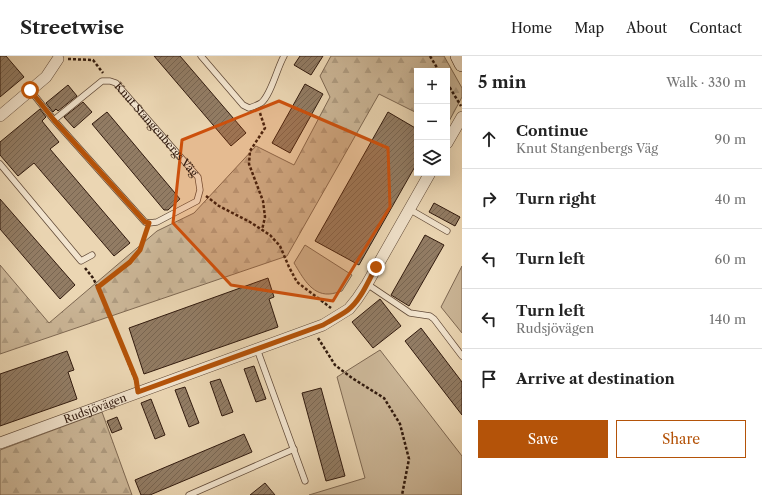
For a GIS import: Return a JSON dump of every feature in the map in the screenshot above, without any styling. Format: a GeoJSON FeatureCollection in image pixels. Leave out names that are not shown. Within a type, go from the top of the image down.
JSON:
{"type":"FeatureCollection","features":[{"type":"Feature","properties":{"kind":"street"},"geometry":{"type":"LineString","coordinates":[[458,56],[462,64]]}},
{"type":"Feature","properties":{"kind":"street"},"geometry":{"type":"LineString","coordinates":[[0,116],[46,77],[57,57]]}},
{"type":"Feature","properties":{"kind":"street"},"geometry":{"type":"LineString","coordinates":[[449,140],[462,117]]}},
{"type":"Feature","properties":{"kind":"street","name":"Rudsjövägen"},"geometry":{"type":"LineString","coordinates":[[0,443],[323,325],[348,309],[357,299],[428,176]]}},
{"type":"Feature","properties":{"kind":"lane"},"geometry":{"type":"LineString","coordinates":[[201,56],[243,105],[249,108],[261,102],[271,89],[278,66],[284,56]]}},
{"type":"Feature","properties":{"kind":"lane","name":"Knut Stangenbergs Väg"},"geometry":{"type":"LineString","coordinates":[[54,120],[102,81],[116,83],[198,177],[200,190],[197,201],[157,222],[149,223]]}},
{"type":"Feature","properties":{"kind":"lane"},"geometry":{"type":"LineString","coordinates":[[30,90],[54,120],[145,222],[149,223]]}},
{"type":"Feature","properties":{"kind":"lane"},"geometry":{"type":"LineString","coordinates":[[0,164],[81,261],[92,255]]}},
{"type":"Feature","properties":{"kind":"lane"},"geometry":{"type":"LineString","coordinates":[[409,209],[447,231]]}},
{"type":"Feature","properties":{"kind":"lane"},"geometry":{"type":"LineString","coordinates":[[367,284],[410,313],[430,316],[434,319],[462,356]]}},
{"type":"Feature","properties":{"kind":"lane"},"geometry":{"type":"LineString","coordinates":[[257,349],[305,481]]}},
{"type":"Feature","properties":{"kind":"lane"},"geometry":{"type":"LineString","coordinates":[[189,495],[294,449]]}},
{"type":"Feature","properties":{"kind":"path"},"geometry":{"type":"LineString","coordinates":[[430,56],[438,68]]}},
{"type":"Feature","properties":{"kind":"path"},"geometry":{"type":"LineString","coordinates":[[57,57],[93,60],[110,81]]}},
{"type":"Feature","properties":{"kind":"path"},"geometry":{"type":"LineString","coordinates":[[450,88],[461,106]]}},
{"type":"Feature","properties":{"kind":"path"},"geometry":{"type":"LineString","coordinates":[[258,104],[265,128],[252,146],[249,164],[263,201],[265,217],[262,230]]}},
{"type":"Feature","properties":{"kind":"path"},"geometry":{"type":"LineString","coordinates":[[200,190],[219,206],[250,222],[270,235],[280,246],[297,282],[335,310]]}},
{"type":"Feature","properties":{"kind":"path"},"geometry":{"type":"LineString","coordinates":[[98,287],[130,262],[140,250],[149,223]]}},
{"type":"Feature","properties":{"kind":"path"},"geometry":{"type":"LineString","coordinates":[[81,261],[98,287],[136,379],[138,392]]}},
{"type":"Feature","properties":{"kind":"path"},"geometry":{"type":"LineString","coordinates":[[321,334],[316,336],[335,365],[352,378],[384,398],[400,424],[409,459],[402,495]]}},
{"type":"Feature","properties":{"kind":"highlighted area"},"geometry":{"type":"Polygon","coordinates":[[[279,101],[388,148],[390,207],[333,301],[231,285],[173,223],[182,140],[279,101]]]}},
{"type":"Feature","properties":{"kind":"green space"},"geometry":{"type":"Polygon","coordinates":[[[331,56],[444,56],[462,88],[462,97],[450,119],[450,68],[414,68],[414,112],[379,94],[287,256],[0,354],[0,265],[49,323],[157,231],[194,213],[256,146],[294,165],[330,97],[320,76],[331,56]]]}},
{"type":"Feature","properties":{"kind":"green space"},"geometry":{"type":"Polygon","coordinates":[[[305,245],[352,275],[342,291],[331,294],[323,293],[312,288],[308,284],[294,263],[305,245]]]}},
{"type":"Feature","properties":{"kind":"green space"},"geometry":{"type":"Polygon","coordinates":[[[462,266],[462,333],[441,307],[462,266]]]}},
{"type":"Feature","properties":{"kind":"green space"},"geometry":{"type":"Polygon","coordinates":[[[380,350],[462,456],[462,495],[309,495],[365,478],[337,377],[380,350]]]}},
{"type":"Feature","properties":{"kind":"green space"},"geometry":{"type":"Polygon","coordinates":[[[102,412],[132,495],[0,495],[0,450],[102,412]]]}},
{"type":"Feature","properties":{"kind":"building"},"geometry":{"type":"Polygon","coordinates":[[[0,56],[6,56],[24,77],[0,97],[0,56]]]}},
{"type":"Feature","properties":{"kind":"building"},"geometry":{"type":"Polygon","coordinates":[[[154,56],[180,56],[246,133],[231,146],[154,56]]]}},
{"type":"Feature","properties":{"kind":"building"},"geometry":{"type":"Polygon","coordinates":[[[300,56],[323,56],[311,75],[294,65],[300,56]]]}},
{"type":"Feature","properties":{"kind":"building"},"geometry":{"type":"Polygon","coordinates":[[[305,84],[323,94],[290,153],[272,143],[305,84]]]}},
{"type":"Feature","properties":{"kind":"building"},"geometry":{"type":"Polygon","coordinates":[[[68,85],[77,96],[58,111],[56,109],[53,112],[46,103],[68,85]]]}},
{"type":"Feature","properties":{"kind":"building"},"geometry":{"type":"Polygon","coordinates":[[[83,102],[92,112],[74,128],[64,117],[83,102]]]}},
{"type":"Feature","properties":{"kind":"building"},"geometry":{"type":"Polygon","coordinates":[[[40,109],[46,117],[42,121],[59,142],[50,149],[130,243],[114,256],[34,163],[18,176],[0,155],[0,142],[40,109]]]}},
{"type":"Feature","properties":{"kind":"building"},"geometry":{"type":"Polygon","coordinates":[[[107,112],[180,199],[168,210],[164,210],[92,124],[107,112]]]}},
{"type":"Feature","properties":{"kind":"building"},"geometry":{"type":"Polygon","coordinates":[[[388,112],[414,127],[414,168],[359,265],[315,241],[388,112]]]}},
{"type":"Feature","properties":{"kind":"building"},"geometry":{"type":"Polygon","coordinates":[[[0,199],[75,285],[60,299],[0,229],[0,199]]]}},
{"type":"Feature","properties":{"kind":"building"},"geometry":{"type":"Polygon","coordinates":[[[434,203],[460,217],[455,226],[429,212],[434,203]]]}},
{"type":"Feature","properties":{"kind":"building"},"geometry":{"type":"Polygon","coordinates":[[[425,235],[444,245],[409,306],[391,295],[425,235]]]}},
{"type":"Feature","properties":{"kind":"building"},"geometry":{"type":"Polygon","coordinates":[[[268,278],[274,297],[269,299],[278,327],[144,374],[129,328],[268,278]]]}},
{"type":"Feature","properties":{"kind":"building"},"geometry":{"type":"Polygon","coordinates":[[[380,299],[401,326],[373,348],[352,322],[380,299]]]}},
{"type":"Feature","properties":{"kind":"building"},"geometry":{"type":"Polygon","coordinates":[[[421,328],[462,382],[462,415],[405,341],[421,328]]]}},
{"type":"Feature","properties":{"kind":"building"},"geometry":{"type":"Polygon","coordinates":[[[67,351],[74,370],[68,372],[77,399],[0,426],[0,374],[67,351]]]}},
{"type":"Feature","properties":{"kind":"building"},"geometry":{"type":"Polygon","coordinates":[[[254,366],[266,399],[256,402],[244,369],[254,366]]]}},
{"type":"Feature","properties":{"kind":"building"},"geometry":{"type":"Polygon","coordinates":[[[220,379],[233,412],[222,416],[210,382],[220,379]]]}},
{"type":"Feature","properties":{"kind":"building"},"geometry":{"type":"Polygon","coordinates":[[[185,387],[199,423],[189,427],[175,390],[185,387]]]}},
{"type":"Feature","properties":{"kind":"building"},"geometry":{"type":"Polygon","coordinates":[[[321,388],[345,476],[326,481],[302,393],[321,388]]]}},
{"type":"Feature","properties":{"kind":"building"},"geometry":{"type":"Polygon","coordinates":[[[151,399],[165,435],[155,439],[141,403],[151,399]]]}},
{"type":"Feature","properties":{"kind":"building"},"geometry":{"type":"Polygon","coordinates":[[[117,417],[122,429],[112,433],[107,421],[117,417]]]}},
{"type":"Feature","properties":{"kind":"building"},"geometry":{"type":"Polygon","coordinates":[[[244,434],[252,452],[150,495],[141,495],[135,480],[244,434]]]}},
{"type":"Feature","properties":{"kind":"building"},"geometry":{"type":"Polygon","coordinates":[[[265,483],[275,495],[250,495],[265,483]]]}},
{"type":"Feature","properties":{"kind":"route"},"geometry":{"type":"LineString","coordinates":[[30,90],[54,120],[145,222],[149,223],[140,250],[130,262],[98,287],[136,379],[138,392],[323,325],[348,309],[357,299],[376,267]]}}]}
